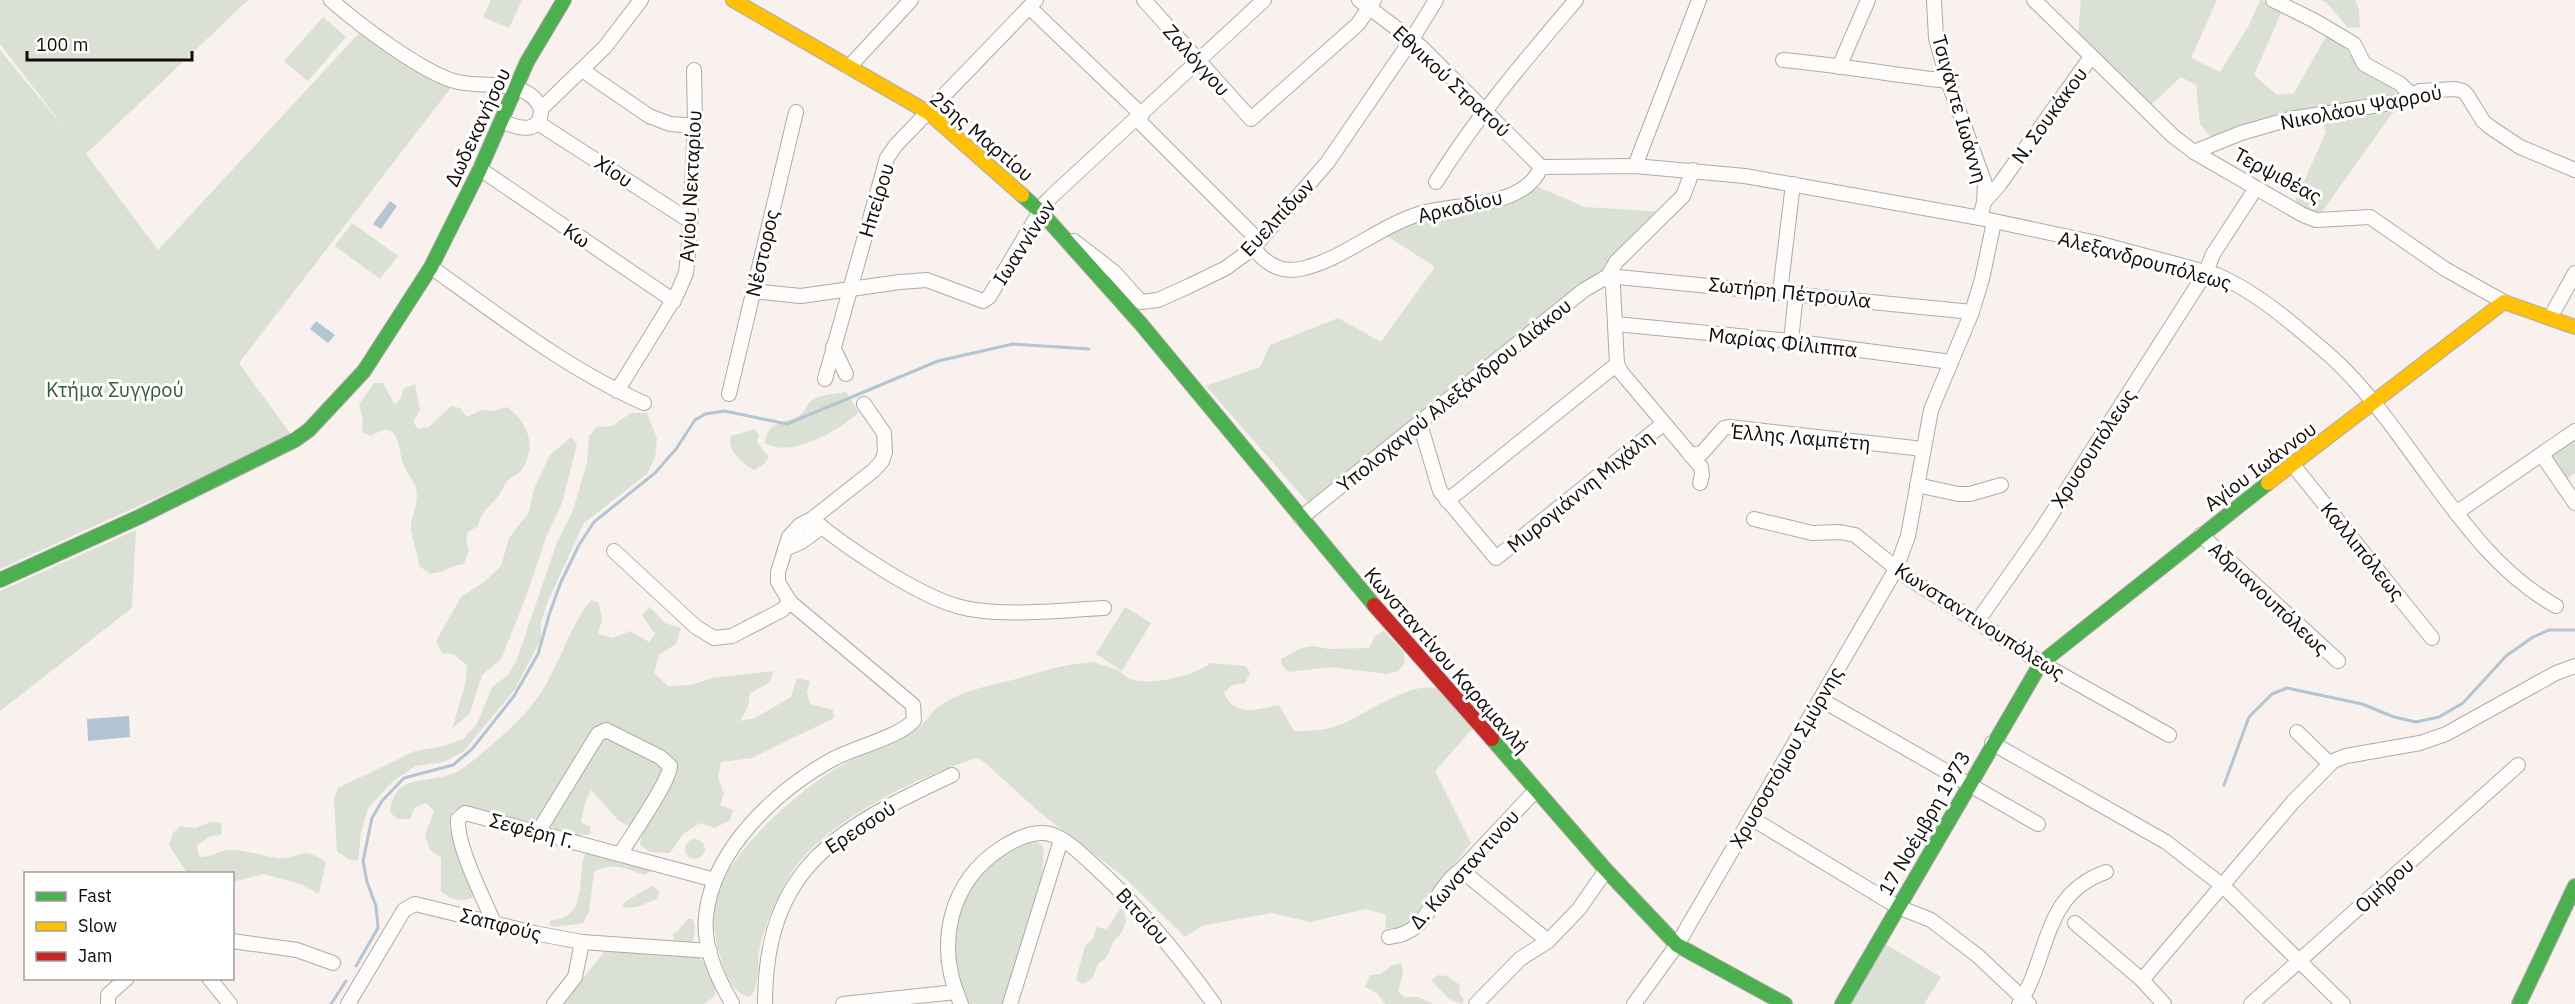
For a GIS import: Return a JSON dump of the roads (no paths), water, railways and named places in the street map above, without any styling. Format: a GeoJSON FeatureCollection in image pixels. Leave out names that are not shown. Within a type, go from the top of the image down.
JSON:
{"type":"FeatureCollection","features":[{"type":"Feature","properties":{"kind":"street"},"geometry":{"type":"LineString","coordinates":[[331,0],[349,16],[432,73],[462,83],[508,86],[516,89]]}},
{"type":"Feature","properties":{"kind":"street"},"geometry":{"type":"LineString","coordinates":[[502,121],[524,129],[539,116],[605,47],[640,0]]}},
{"type":"Feature","properties":{"kind":"street","name":"25ης Μαρτίου"},"geometry":{"type":"LineString","coordinates":[[733,0],[928,113],[1041,212],[1118,298]]}},
{"type":"Feature","properties":{"kind":"street"},"geometry":{"type":"LineString","coordinates":[[849,67],[911,0]]}},
{"type":"Feature","properties":{"kind":"street","name":"Ζαλόγγου"},"geometry":{"type":"LineString","coordinates":[[1144,0],[1251,119],[1358,24],[1372,4]]}},
{"type":"Feature","properties":{"kind":"street","name":"Ιωαννίνων"},"geometry":{"type":"LineString","coordinates":[[753,291],[794,296],[927,280],[983,300],[988,297],[1052,196],[1264,0]]}},
{"type":"Feature","properties":{"kind":"street","name":"Εθνικού Στρατού"},"geometry":{"type":"LineString","coordinates":[[1359,0],[1372,4],[1412,39],[1541,167]]}},
{"type":"Feature","properties":{"kind":"street","name":"Ευελπίδων"},"geometry":{"type":"LineString","coordinates":[[1062,234],[1097,257],[1141,302],[1158,300],[1226,268],[1256,245],[1327,163],[1436,0]]}},
{"type":"Feature","properties":{"kind":"street"},"geometry":{"type":"LineString","coordinates":[[1436,182],[1485,109],[1575,0]]}},
{"type":"Feature","properties":{"kind":"street"},"geometry":{"type":"LineString","coordinates":[[1635,166],[1699,0]]}},
{"type":"Feature","properties":{"kind":"street"},"geometry":{"type":"LineString","coordinates":[[1839,67],[1868,0]]}},
{"type":"Feature","properties":{"kind":"street","name":"Τσιγάντε Ιωάννη"},"geometry":{"type":"LineString","coordinates":[[1934,0],[1936,38],[1948,81],[1984,184],[1987,220],[1982,279],[1972,312],[1951,362]]}},
{"type":"Feature","properties":{"kind":"street","name":"Τερψιθέας"},"geometry":{"type":"LineString","coordinates":[[2034,0],[2173,136],[2194,152],[2303,215],[2316,220],[2370,217],[2445,269],[2504,302],[2575,327]]}},
{"type":"Feature","properties":{"kind":"street"},"geometry":{"type":"LineString","coordinates":[[2273,0],[2354,44],[2364,64],[2399,83],[2412,95]]}},
{"type":"Feature","properties":{"kind":"street","name":"Δωδεκανήσου"},"geometry":{"type":"LineString","coordinates":[[0,580],[139,517],[299,438],[339,400],[364,371],[431,267],[480,169],[527,62],[563,2]]}},
{"type":"Feature","properties":{"kind":"street","name":"Ηπείρου"},"geometry":{"type":"LineString","coordinates":[[825,379],[887,158],[896,145],[1033,4]]}},
{"type":"Feature","properties":{"kind":"street","name":"Αρκαδίου"},"geometry":{"type":"LineString","coordinates":[[1033,4],[1256,245],[1264,262],[1275,267],[1288,270],[1301,269],[1421,213],[1510,196],[1528,186],[1541,167]]}},
{"type":"Feature","properties":{"kind":"street","name":"Ν. Σουκάκου"},"geometry":{"type":"LineString","coordinates":[[1984,202],[1999,185],[2091,57]]}},
{"type":"Feature","properties":{"kind":"street"},"geometry":{"type":"LineString","coordinates":[[1783,60],[1948,81]]}},
{"type":"Feature","properties":{"kind":"street"},"geometry":{"type":"LineString","coordinates":[[582,70],[649,116],[670,124],[695,126]]}},
{"type":"Feature","properties":{"kind":"street","name":"Αγίου Νεκταρίου"},"geometry":{"type":"LineString","coordinates":[[617,391],[674,301],[686,273],[695,126],[694,70]]}},
{"type":"Feature","properties":{"kind":"street","name":"Χίου"},"geometry":{"type":"LineString","coordinates":[[516,89],[535,99],[539,116],[690,221]]}},
{"type":"Feature","properties":{"kind":"street","name":"Νικολάου Ψαρρού"},"geometry":{"type":"LineString","coordinates":[[2194,152],[2241,133],[2290,119],[2398,102],[2420,91],[2463,91],[2483,121],[2490,127],[2520,147],[2575,170]]}},
{"type":"Feature","properties":{"kind":"street","name":"Νέστορος"},"geometry":{"type":"LineString","coordinates":[[729,394],[796,112]]}},
{"type":"Feature","properties":{"kind":"street"},"geometry":{"type":"LineString","coordinates":[[1541,167],[1635,166],[1693,170],[1683,196],[1616,262],[1608,276],[1613,286],[1617,364],[1620,372],[1701,467],[1700,483]]}},
{"type":"Feature","properties":{"kind":"street","name":"Κω"},"geometry":{"type":"LineString","coordinates":[[480,169],[674,301]]}},
{"type":"Feature","properties":{"kind":"street","name":"Αλεξανδρουπόλεως"},"geometry":{"type":"LineString","coordinates":[[1693,170],[1793,184],[1987,220],[2097,243],[2206,272],[2233,282],[2265,301],[2342,367],[2374,403],[2456,513],[2505,570],[2531,591],[2556,606]]}},
{"type":"Feature","properties":{"kind":"street"},"geometry":{"type":"LineString","coordinates":[[1780,292],[1793,184]]}},
{"type":"Feature","properties":{"kind":"street","name":"Χρυσουπόλεως"},"geometry":{"type":"LineString","coordinates":[[1977,622],[2040,532],[2206,272],[2213,254],[2256,188]]}},
{"type":"Feature","properties":{"kind":"street"},"geometry":{"type":"LineString","coordinates":[[431,267],[577,367],[617,391],[644,403]]}},
{"type":"Feature","properties":{"kind":"street"},"geometry":{"type":"LineString","coordinates":[[2550,318],[2575,273]]}},
{"type":"Feature","properties":{"kind":"street","name":"Σωτήρη Πέτρουλα"},"geometry":{"type":"LineString","coordinates":[[1608,276],[1972,312]]}},
{"type":"Feature","properties":{"kind":"street","name":"Υπολοχαγού Αλεξάνδρου Διάκου"},"geometry":{"type":"LineString","coordinates":[[1301,518],[1584,290],[1608,276]]}},
{"type":"Feature","properties":{"kind":"street"},"geometry":{"type":"LineString","coordinates":[[1791,341],[1796,293]]}},
{"type":"Feature","properties":{"kind":"street","name":"Κωνσταντίνου Καραμανλή"},"geometry":{"type":"LineString","coordinates":[[1118,298],[1301,518],[1606,870],[1677,945],[1785,1004]]}},
{"type":"Feature","properties":{"kind":"street","name":"Αγίου Ιωάννου"},"geometry":{"type":"LineString","coordinates":[[2041,663],[2504,302]]}},
{"type":"Feature","properties":{"kind":"street","name":"Μαρίας Φίλιππα"},"geometry":{"type":"LineString","coordinates":[[1616,324],[1791,341],[1951,362]]}},
{"type":"Feature","properties":{"kind":"street"},"geometry":{"type":"LineString","coordinates":[[833,347],[846,374]]}},
{"type":"Feature","properties":{"kind":"street","name":"Χρυσοστόμου Σμύρνης"},"geometry":{"type":"LineString","coordinates":[[1634,1004],[1677,945],[1896,569],[1908,536],[1931,410],[1951,362]]}},
{"type":"Feature","properties":{"kind":"street"},"geometry":{"type":"LineString","coordinates":[[1420,424],[1440,491],[1447,501],[1617,364]]}},
{"type":"Feature","properties":{"kind":"street"},"geometry":{"type":"LineString","coordinates":[[732,1004],[719,980],[710,951],[705,919],[715,880],[736,844],[755,820],[789,790],[833,759],[903,730],[914,720],[913,705],[790,602],[778,582],[780,563],[793,530],[817,523],[882,461],[886,443],[884,433],[864,404]]}},
{"type":"Feature","properties":{"kind":"street","name":"Μυρογιάννη Μιχάλη"},"geometry":{"type":"LineString","coordinates":[[1447,501],[1496,558],[1663,423]]}},
{"type":"Feature","properties":{"kind":"street","name":"Έλλης Λαμπέτη"},"geometry":{"type":"LineString","coordinates":[[1690,455],[1698,456],[1724,428],[1729,427],[1923,449]]}},
{"type":"Feature","properties":{"kind":"street"},"geometry":{"type":"LineString","coordinates":[[2456,513],[2575,431]]}},
{"type":"Feature","properties":{"kind":"street"},"geometry":{"type":"LineString","coordinates":[[2542,455],[2572,493]]}},
{"type":"Feature","properties":{"kind":"street","name":"Καλλιπόλεως"},"geometry":{"type":"LineString","coordinates":[[2293,465],[2432,638]]}},
{"type":"Feature","properties":{"kind":"street"},"geometry":{"type":"LineString","coordinates":[[1917,485],[1958,494],[1970,494],[2001,485]]}},
{"type":"Feature","properties":{"kind":"street","name":"Κωνσταντινουπόλεως"},"geometry":{"type":"LineString","coordinates":[[1754,519],[1812,533],[1840,532],[1855,535],[1896,569],[2041,663],[2169,735]]}},
{"type":"Feature","properties":{"kind":"street"},"geometry":{"type":"LineString","coordinates":[[817,523],[918,589],[958,607],[1035,611],[1104,608]]}},
{"type":"Feature","properties":{"kind":"street","name":"Αδριανουπόλεως"},"geometry":{"type":"LineString","coordinates":[[2201,536],[2338,662]]}},
{"type":"Feature","properties":{"kind":"street"},"geometry":{"type":"LineString","coordinates":[[614,551],[696,627],[714,638],[732,636],[782,610],[790,602]]}},
{"type":"Feature","properties":{"kind":"street","name":"17 Νοέμβρη 1973"},"geometry":{"type":"LineString","coordinates":[[1842,1004],[1992,743],[2041,663]]}},
{"type":"Feature","properties":{"kind":"street"},"geometry":{"type":"LineString","coordinates":[[2142,980],[2293,802],[2330,764],[2346,756],[2420,743],[2446,734],[2556,673],[2575,666]]}},
{"type":"Feature","properties":{"kind":"street"},"geometry":{"type":"LineString","coordinates":[[1820,699],[2038,824]]}},
{"type":"Feature","properties":{"kind":"street"},"geometry":{"type":"LineString","coordinates":[[538,832],[598,734],[606,730],[660,757],[669,766],[670,772],[621,853]]}},
{"type":"Feature","properties":{"kind":"street"},"geometry":{"type":"LineString","coordinates":[[2297,732],[2330,764]]}},
{"type":"Feature","properties":{"kind":"street"},"geometry":{"type":"LineString","coordinates":[[1992,743],[2151,832],[2223,886],[2343,1004]]}},
{"type":"Feature","properties":{"kind":"street","name":"Ομήρου"},"geometry":{"type":"LineString","coordinates":[[2251,1004],[2518,765]]}},
{"type":"Feature","properties":{"kind":"street","name":"Ερεσσού"},"geometry":{"type":"LineString","coordinates":[[765,1004],[767,960],[781,906],[806,866],[826,847],[863,820],[952,776]]}},
{"type":"Feature","properties":{"kind":"street","name":"Δ. Κωνσταντινου"},"geometry":{"type":"LineString","coordinates":[[1389,937],[1401,936],[1415,928],[1426,916],[1444,886],[1536,791]]}},
{"type":"Feature","properties":{"kind":"street","name":"Σεφέρη Γ."},"geometry":{"type":"LineString","coordinates":[[494,923],[472,871],[460,833],[458,819],[465,813],[715,880]]}},
{"type":"Feature","properties":{"kind":"street"},"geometry":{"type":"LineString","coordinates":[[1751,818],[1898,907],[1931,920],[1978,956],[2024,1002],[2050,926],[2061,906],[2090,877],[2106,872]]}},
{"type":"Feature","properties":{"kind":"street"},"geometry":{"type":"LineString","coordinates":[[843,1004],[959,998],[948,948],[950,918],[960,892],[978,866],[1018,838],[1040,833],[1061,840],[1010,1004]]}},
{"type":"Feature","properties":{"kind":"street","name":"Βιτσίου"},"geometry":{"type":"LineString","coordinates":[[1061,840],[1110,880],[1154,925],[1214,1004]]}},
{"type":"Feature","properties":{"kind":"street"},"geometry":{"type":"LineString","coordinates":[[1461,870],[1548,941]]}},
{"type":"Feature","properties":{"kind":"street"},"geometry":{"type":"LineString","coordinates":[[1476,1004],[1520,959],[1548,941],[1579,909],[1606,870]]}},
{"type":"Feature","properties":{"kind":"street"},"geometry":{"type":"LineString","coordinates":[[2518,1004],[2575,886]]}},
{"type":"Feature","properties":{"kind":"street","name":"Σαπφούς"},"geometry":{"type":"LineString","coordinates":[[348,1004],[409,905],[422,904],[494,923],[582,942],[710,951]]}},
{"type":"Feature","properties":{"kind":"street"},"geometry":{"type":"LineString","coordinates":[[2074,922],[2142,980],[2164,1004]]}},
{"type":"Feature","properties":{"kind":"street"},"geometry":{"type":"LineString","coordinates":[[234,941],[297,950],[333,963]]}},
{"type":"Feature","properties":{"kind":"street"},"geometry":{"type":"LineString","coordinates":[[554,1004],[575,977],[582,942]]}},
{"type":"Feature","properties":{"kind":"street"},"geometry":{"type":"LineString","coordinates":[[108,1004],[108,996],[125,980]]}},
{"type":"Feature","properties":{"kind":"street"},"geometry":{"type":"LineString","coordinates":[[210,980],[227,1003]]}},
{"type":"Feature","properties":{"kind":"water"},"geometry":{"type":"Polygon","coordinates":[[[390,201],[397,206],[381,229],[373,224],[390,201]]]}},
{"type":"Feature","properties":{"kind":"water"},"geometry":{"type":"Polygon","coordinates":[[[316,321],[335,335],[328,343],[310,329],[316,321]]]}},
{"type":"Feature","properties":{"kind":"water"},"geometry":{"type":"Polygon","coordinates":[[[129,716],[130,737],[88,741],[87,719],[129,716]]]}},
{"type":"Feature","properties":{"kind":"waterway"},"geometry":{"type":"LineString","coordinates":[[356,966],[378,928],[376,906],[367,882],[363,861],[372,818],[382,801],[404,778],[453,765],[472,749],[514,696],[538,654],[561,582],[579,545],[594,522],[655,473],[676,449],[695,420],[705,414],[725,411],[787,424],[938,361],[1013,344],[1089,349]]}},
{"type":"Feature","properties":{"kind":"waterway"},"geometry":{"type":"LineString","coordinates":[[2224,785],[2249,717],[2272,694],[2287,688],[2362,704],[2394,717],[2416,722],[2439,717],[2463,703],[2506,656],[2533,637],[2549,630],[2574,630]]}},
{"type":"Feature","properties":{"kind":"waterway"},"geometry":{"type":"LineString","coordinates":[[331,1004],[346,981]]}},
{"type":"Feature","properties":{"kind":"park label","name":"Κτήμα Συγγρού"},"geometry":{"type":"Point","coordinates":[115,389]}}]}
